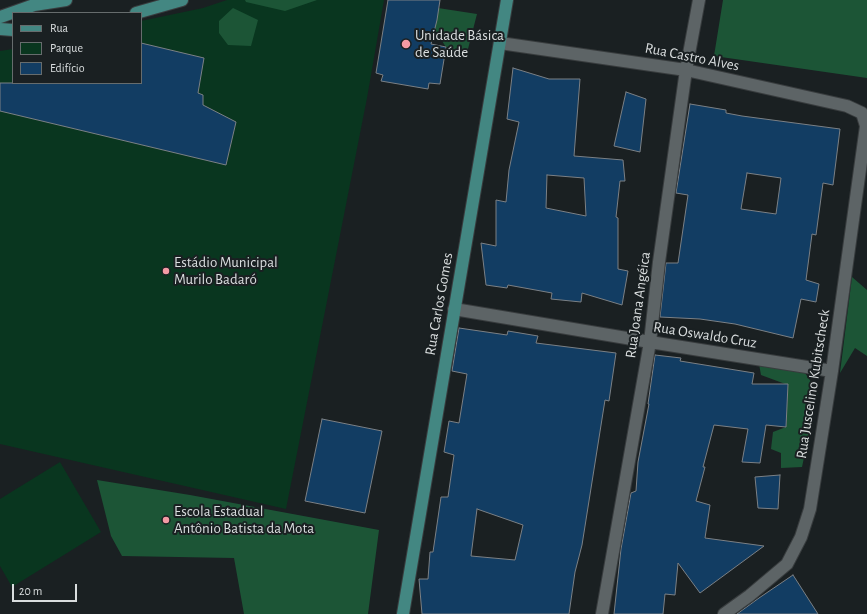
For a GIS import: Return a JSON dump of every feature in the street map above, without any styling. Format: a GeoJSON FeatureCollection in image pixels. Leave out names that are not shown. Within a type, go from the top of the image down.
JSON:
{"type":"FeatureCollection","features":[{"type":"Feature","properties":{"kind":"main road"},"geometry":{"type":"LineString","coordinates":[[16,12],[35,6],[66,0]]}},
{"type":"Feature","properties":{"kind":"main road"},"geometry":{"type":"LineString","coordinates":[[140,12],[182,0]]}},
{"type":"Feature","properties":{"kind":"main road","name":"Rua Carlos Gomes"},"geometry":{"type":"LineString","coordinates":[[403,614],[507,0]]}},
{"type":"Feature","properties":{"kind":"main road"},"geometry":{"type":"LineString","coordinates":[[0,17],[12,13]]}},
{"type":"Feature","properties":{"kind":"main road"},"geometry":{"type":"LineString","coordinates":[[0,29],[12,30]]}},
{"type":"Feature","properties":{"kind":"street","name":"Rua Joana Angéica"},"geometry":{"type":"LineString","coordinates":[[602,614],[650,342],[660,255],[686,70],[699,0]]}},
{"type":"Feature","properties":{"kind":"street","name":"Rua Castro Alves"},"geometry":{"type":"LineString","coordinates":[[500,43],[686,70],[847,106],[862,113],[866,126]]}},
{"type":"Feature","properties":{"kind":"street","name":"Rua Juscelino Kubitscheck"},"geometry":{"type":"LineString","coordinates":[[724,614],[749,596],[787,564],[801,538],[810,509],[832,371],[866,126]]}},
{"type":"Feature","properties":{"kind":"street","name":"Rua Oswaldo Cruz"},"geometry":{"type":"LineString","coordinates":[[454,309],[832,371]]}},
{"type":"Feature","properties":{"kind":"green space","name":"Estádio Municipal Murilo Badaró"},"geometry":{"type":"Polygon","coordinates":[[[227,0],[384,0],[367,98],[286,509],[0,444],[0,51],[12,49],[12,84],[142,84],[142,21],[203,8],[227,0]]]}},
{"type":"Feature","properties":{"kind":"green space"},"geometry":{"type":"Polygon","coordinates":[[[245,0],[317,0],[285,11],[246,2],[245,0]]]}},
{"type":"Feature","properties":{"kind":"green space"},"geometry":{"type":"Polygon","coordinates":[[[723,0],[867,0],[867,78],[714,56],[723,0]]]}},
{"type":"Feature","properties":{"kind":"green space"},"geometry":{"type":"Polygon","coordinates":[[[233,8],[258,20],[251,46],[228,45],[219,33],[219,21],[233,8]]]}},
{"type":"Feature","properties":{"kind":"green space"},"geometry":{"type":"Polygon","coordinates":[[[438,8],[477,14],[468,49],[457,51],[446,47],[432,26],[438,8]]]}},
{"type":"Feature","properties":{"kind":"green space"},"geometry":{"type":"Polygon","coordinates":[[[852,277],[867,290],[867,356],[855,348],[840,373],[852,277]]]}},
{"type":"Feature","properties":{"kind":"green space"},"geometry":{"type":"Polygon","coordinates":[[[759,364],[805,373],[818,392],[802,467],[781,468],[781,453],[771,449],[773,432],[786,427],[788,385],[761,375],[759,364]]]}},
{"type":"Feature","properties":{"kind":"green space"},"geometry":{"type":"Polygon","coordinates":[[[60,462],[101,532],[12,587],[0,566],[0,499],[60,462]]]}},
{"type":"Feature","properties":{"kind":"green space"},"geometry":{"type":"Polygon","coordinates":[[[97,480],[190,495],[379,530],[368,614],[244,614],[234,558],[122,556],[111,536],[97,480]]]}},
{"type":"Feature","properties":{"kind":"building","name":"Unidade Básica de Saúde"},"geometry":{"type":"Polygon","coordinates":[[[388,0],[440,0],[431,44],[446,47],[440,84],[429,83],[428,89],[381,81],[383,75],[376,73],[388,0]]]}},
{"type":"Feature","properties":{"kind":"building"},"geometry":{"type":"Polygon","coordinates":[[[142,43],[204,58],[198,93],[203,95],[203,105],[236,122],[226,165],[0,111],[0,83],[142,84],[142,43]]]}},
{"type":"Feature","properties":{"kind":"building"},"geometry":{"type":"Polygon","coordinates":[[[513,68],[549,79],[580,79],[574,156],[623,160],[625,181],[620,181],[616,217],[618,218],[618,269],[628,271],[622,305],[582,293],[581,302],[551,299],[552,293],[508,285],[507,288],[486,285],[481,243],[496,246],[496,200],[506,202],[509,170],[519,122],[507,119],[513,68]],[[547,175],[546,208],[586,216],[584,178],[547,175]]]}},
{"type":"Feature","properties":{"kind":"building"},"geometry":{"type":"Polygon","coordinates":[[[626,92],[646,99],[640,152],[614,146],[626,92]]]}},
{"type":"Feature","properties":{"kind":"building"},"geometry":{"type":"Polygon","coordinates":[[[690,104],[726,110],[726,113],[742,116],[840,129],[833,185],[823,183],[816,235],[812,234],[806,280],[819,284],[816,302],[801,299],[793,338],[735,324],[700,319],[660,317],[666,263],[678,263],[688,195],[676,193],[690,104]],[[747,173],[741,209],[776,214],[781,178],[747,173]]]}},
{"type":"Feature","properties":{"kind":"building"},"geometry":{"type":"Polygon","coordinates":[[[459,328],[507,335],[508,331],[538,336],[536,343],[616,353],[609,401],[605,400],[582,545],[575,572],[569,614],[422,614],[419,579],[428,579],[430,552],[433,552],[441,497],[448,497],[454,455],[444,452],[449,421],[459,423],[467,374],[452,371],[459,328]],[[477,509],[471,556],[515,560],[523,525],[477,509]]]}},
{"type":"Feature","properties":{"kind":"building"},"geometry":{"type":"Polygon","coordinates":[[[655,355],[681,358],[680,361],[754,373],[752,384],[788,384],[786,427],[766,425],[760,463],[742,462],[748,429],[714,425],[696,501],[710,505],[705,538],[764,546],[700,593],[678,563],[675,595],[665,594],[663,614],[614,614],[621,549],[631,493],[636,491],[638,462],[649,404],[655,355]]]}},
{"type":"Feature","properties":{"kind":"building"},"geometry":{"type":"Polygon","coordinates":[[[322,419],[382,431],[365,513],[305,501],[322,419]]]}},
{"type":"Feature","properties":{"kind":"building"},"geometry":{"type":"Polygon","coordinates":[[[780,475],[778,509],[758,508],[755,477],[780,475]]]}},
{"type":"Feature","properties":{"kind":"building"},"geometry":{"type":"Polygon","coordinates":[[[793,575],[818,614],[737,614],[759,598],[793,575]]]}},
{"type":"Feature","properties":{"kind":"place","name":"Unidade Básica de Saúde"},"geometry":{"type":"Point","coordinates":[406,44]}},
{"type":"Feature","properties":{"kind":"place","name":"Estádio Municipal Murilo Badaró"},"geometry":{"type":"Point","coordinates":[166,271]}},
{"type":"Feature","properties":{"kind":"place","name":"Escola Estadual Antônio Batista da Mota"},"geometry":{"type":"Point","coordinates":[166,520]}}]}
